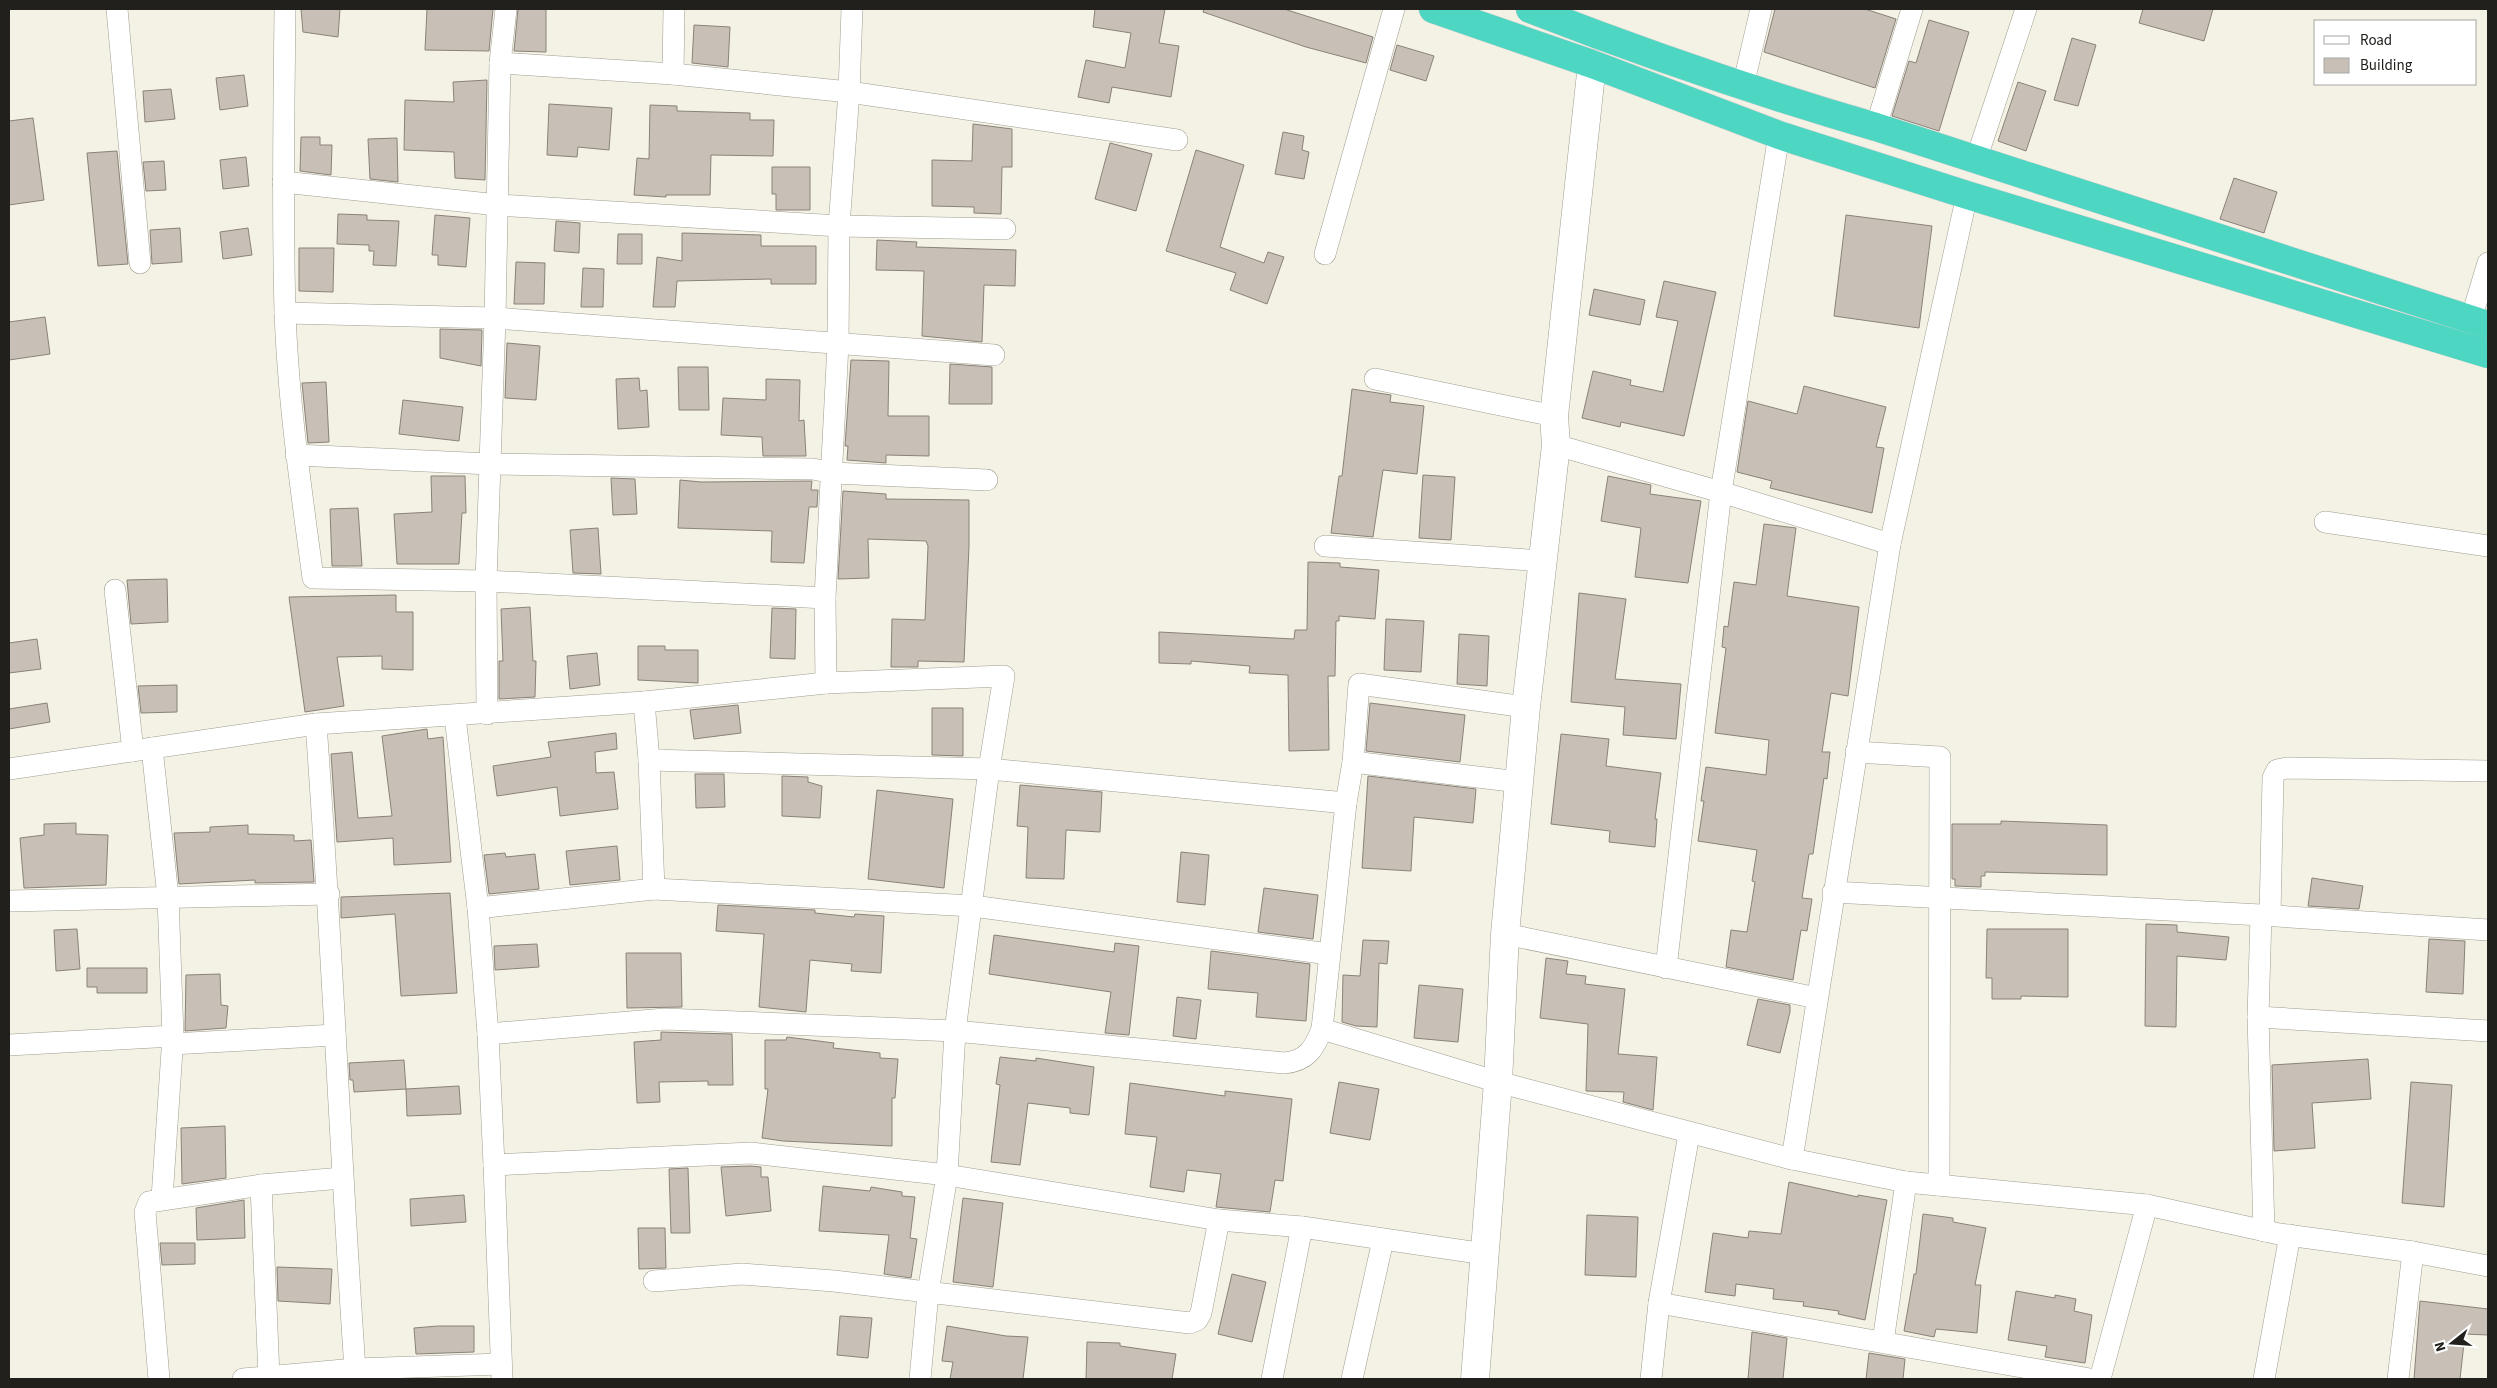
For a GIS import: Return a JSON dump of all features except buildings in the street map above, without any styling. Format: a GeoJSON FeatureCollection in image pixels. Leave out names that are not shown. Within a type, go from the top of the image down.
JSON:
{"type":"FeatureCollection","features":[{"type":"Feature","properties":{"kind":"highway"},"geometry":{"type":"LineString","coordinates":[[1433,9],[1592,64],[1779,135],[1967,195],[2488,354]]}},
{"type":"Feature","properties":{"kind":"highway"},"geometry":{"type":"LineString","coordinates":[[1530,9],[1743,86],[1876,127],[2480,322]]}},
{"type":"Feature","properties":{"kind":"street"},"geometry":{"type":"LineString","coordinates":[[117,9],[140,263]]}},
{"type":"Feature","properties":{"kind":"street"},"geometry":{"type":"LineString","coordinates":[[285,9],[283,182],[285,313],[296,455],[313,578],[486,581],[825,598]]}},
{"type":"Feature","properties":{"kind":"street"},"geometry":{"type":"LineString","coordinates":[[486,714],[486,581],[495,318],[500,63],[506,9]]}},
{"type":"Feature","properties":{"kind":"street"},"geometry":{"type":"LineString","coordinates":[[673,74],[674,9]]}},
{"type":"Feature","properties":{"kind":"street"},"geometry":{"type":"LineString","coordinates":[[826,683],[825,598],[833,473],[838,344],[839,226],[849,92],[852,9]]}},
{"type":"Feature","properties":{"kind":"street"},"geometry":{"type":"LineString","coordinates":[[1325,254],[1394,9]]}},
{"type":"Feature","properties":{"kind":"street"},"geometry":{"type":"LineString","coordinates":[[1743,86],[1761,9]]}},
{"type":"Feature","properties":{"kind":"street"},"geometry":{"type":"LineString","coordinates":[[1876,127],[1912,9]]}},
{"type":"Feature","properties":{"kind":"street"},"geometry":{"type":"LineString","coordinates":[[1976,160],[2026,9]]}},
{"type":"Feature","properties":{"kind":"street"},"geometry":{"type":"LineString","coordinates":[[500,63],[673,74],[849,92],[1177,140]]}},
{"type":"Feature","properties":{"kind":"street"},"geometry":{"type":"LineString","coordinates":[[1475,1379],[1498,1082],[1504,934],[1526,707],[1556,445],[1554,416],[1592,64]]}},
{"type":"Feature","properties":{"kind":"street"},"geometry":{"type":"LineString","coordinates":[[1666,968],[1721,492],[1779,135]]}},
{"type":"Feature","properties":{"kind":"street"},"geometry":{"type":"LineString","coordinates":[[283,182],[498,205],[839,226],[1005,229]]}},
{"type":"Feature","properties":{"kind":"street"},"geometry":{"type":"LineString","coordinates":[[1792,1159],[1833,892],[1890,544],[1967,195]]}},
{"type":"Feature","properties":{"kind":"street"},"geometry":{"type":"LineString","coordinates":[[2480,322],[2488,263]]}},
{"type":"Feature","properties":{"kind":"street"},"geometry":{"type":"LineString","coordinates":[[285,313],[495,318],[994,356]]}},
{"type":"Feature","properties":{"kind":"street"},"geometry":{"type":"LineString","coordinates":[[1375,380],[1554,416]]}},
{"type":"Feature","properties":{"kind":"street"},"geometry":{"type":"LineString","coordinates":[[1556,445],[1721,492],[1890,544]]}},
{"type":"Feature","properties":{"kind":"street"},"geometry":{"type":"LineString","coordinates":[[296,455],[490,464],[813,469],[833,473],[987,480]]}},
{"type":"Feature","properties":{"kind":"street"},"geometry":{"type":"LineString","coordinates":[[2325,522],[2488,546]]}},
{"type":"Feature","properties":{"kind":"street"},"geometry":{"type":"LineString","coordinates":[[1325,546],[1543,561]]}},
{"type":"Feature","properties":{"kind":"street"},"geometry":{"type":"LineString","coordinates":[[115,590],[168,897],[172,1040],[162,1198]]}},
{"type":"Feature","properties":{"kind":"street"},"geometry":{"type":"LineString","coordinates":[[9,769],[316,724],[644,702],[826,683],[1004,676],[989,769],[973,906],[955,1031],[947,1175],[928,1294],[920,1379]]}},
{"type":"Feature","properties":{"kind":"street"},"geometry":{"type":"LineString","coordinates":[[488,1034],[665,1019],[955,1031],[1284,1063],[1293,1062],[1310,1054],[1322,1029],[1346,803],[1353,762],[1359,684],[1526,707]]}},
{"type":"Feature","properties":{"kind":"street"},"geometry":{"type":"LineString","coordinates":[[644,702],[649,760],[654,889]]}},
{"type":"Feature","properties":{"kind":"street"},"geometry":{"type":"LineString","coordinates":[[243,1379],[356,1369],[393,1374],[502,1372],[488,1034],[478,908],[455,716]]}},
{"type":"Feature","properties":{"kind":"street"},"geometry":{"type":"LineString","coordinates":[[316,724],[329,894],[342,1178],[356,1369]]}},
{"type":"Feature","properties":{"kind":"street"},"geometry":{"type":"LineString","coordinates":[[1856,752],[1940,757],[1939,1186]]}},
{"type":"Feature","properties":{"kind":"street"},"geometry":{"type":"LineString","coordinates":[[649,760],[989,769],[1346,803]]}},
{"type":"Feature","properties":{"kind":"street"},"geometry":{"type":"LineString","coordinates":[[1353,762],[1519,782]]}},
{"type":"Feature","properties":{"kind":"street"},"geometry":{"type":"LineString","coordinates":[[2264,1231],[2258,1017],[2266,915],[2273,778],[2277,770],[2287,768],[2488,771]]}},
{"type":"Feature","properties":{"kind":"street"},"geometry":{"type":"LineString","coordinates":[[478,908],[654,889],[973,906],[1329,954]]}},
{"type":"Feature","properties":{"kind":"street"},"geometry":{"type":"LineString","coordinates":[[1833,892],[2266,915],[2488,930]]}},
{"type":"Feature","properties":{"kind":"street"},"geometry":{"type":"LineString","coordinates":[[9,901],[329,894]]}},
{"type":"Feature","properties":{"kind":"street"},"geometry":{"type":"LineString","coordinates":[[1504,934],[1817,998]]}},
{"type":"Feature","properties":{"kind":"street"},"geometry":{"type":"LineString","coordinates":[[2258,1017],[2488,1031]]}},
{"type":"Feature","properties":{"kind":"street"},"geometry":{"type":"LineString","coordinates":[[1322,1029],[1498,1082],[1689,1134],[1792,1159],[1906,1182],[2147,1205],[2264,1231],[2413,1252],[2488,1266]]}},
{"type":"Feature","properties":{"kind":"street"},"geometry":{"type":"LineString","coordinates":[[9,1045],[335,1035]]}},
{"type":"Feature","properties":{"kind":"street"},"geometry":{"type":"LineString","coordinates":[[1651,1379],[1659,1303],[1689,1134]]}},
{"type":"Feature","properties":{"kind":"street"},"geometry":{"type":"LineString","coordinates":[[494,1165],[751,1153],[947,1175],[1219,1220],[1302,1227],[1484,1254]]}},
{"type":"Feature","properties":{"kind":"street"},"geometry":{"type":"LineString","coordinates":[[159,1379],[145,1212],[149,1202],[162,1198],[261,1185],[342,1178]]}},
{"type":"Feature","properties":{"kind":"street"},"geometry":{"type":"LineString","coordinates":[[1883,1342],[1906,1182]]}},
{"type":"Feature","properties":{"kind":"street"},"geometry":{"type":"LineString","coordinates":[[261,1185],[278,1377]]}},
{"type":"Feature","properties":{"kind":"street"},"geometry":{"type":"LineString","coordinates":[[2100,1379],[2147,1205]]}},
{"type":"Feature","properties":{"kind":"street"},"geometry":{"type":"LineString","coordinates":[[654,1281],[742,1274],[834,1282],[1190,1323],[1197,1320],[1201,1313],[1219,1220]]}},
{"type":"Feature","properties":{"kind":"street"},"geometry":{"type":"LineString","coordinates":[[1272,1379],[1302,1227]]}},
{"type":"Feature","properties":{"kind":"street"},"geometry":{"type":"LineString","coordinates":[[2264,1379],[2290,1235]]}},
{"type":"Feature","properties":{"kind":"street"},"geometry":{"type":"LineString","coordinates":[[1352,1379],[1383,1240]]}},
{"type":"Feature","properties":{"kind":"street"},"geometry":{"type":"LineString","coordinates":[[2398,1379],[2413,1252]]}},
{"type":"Feature","properties":{"kind":"street"},"geometry":{"type":"LineString","coordinates":[[1659,1303],[2090,1379]]}}]}
